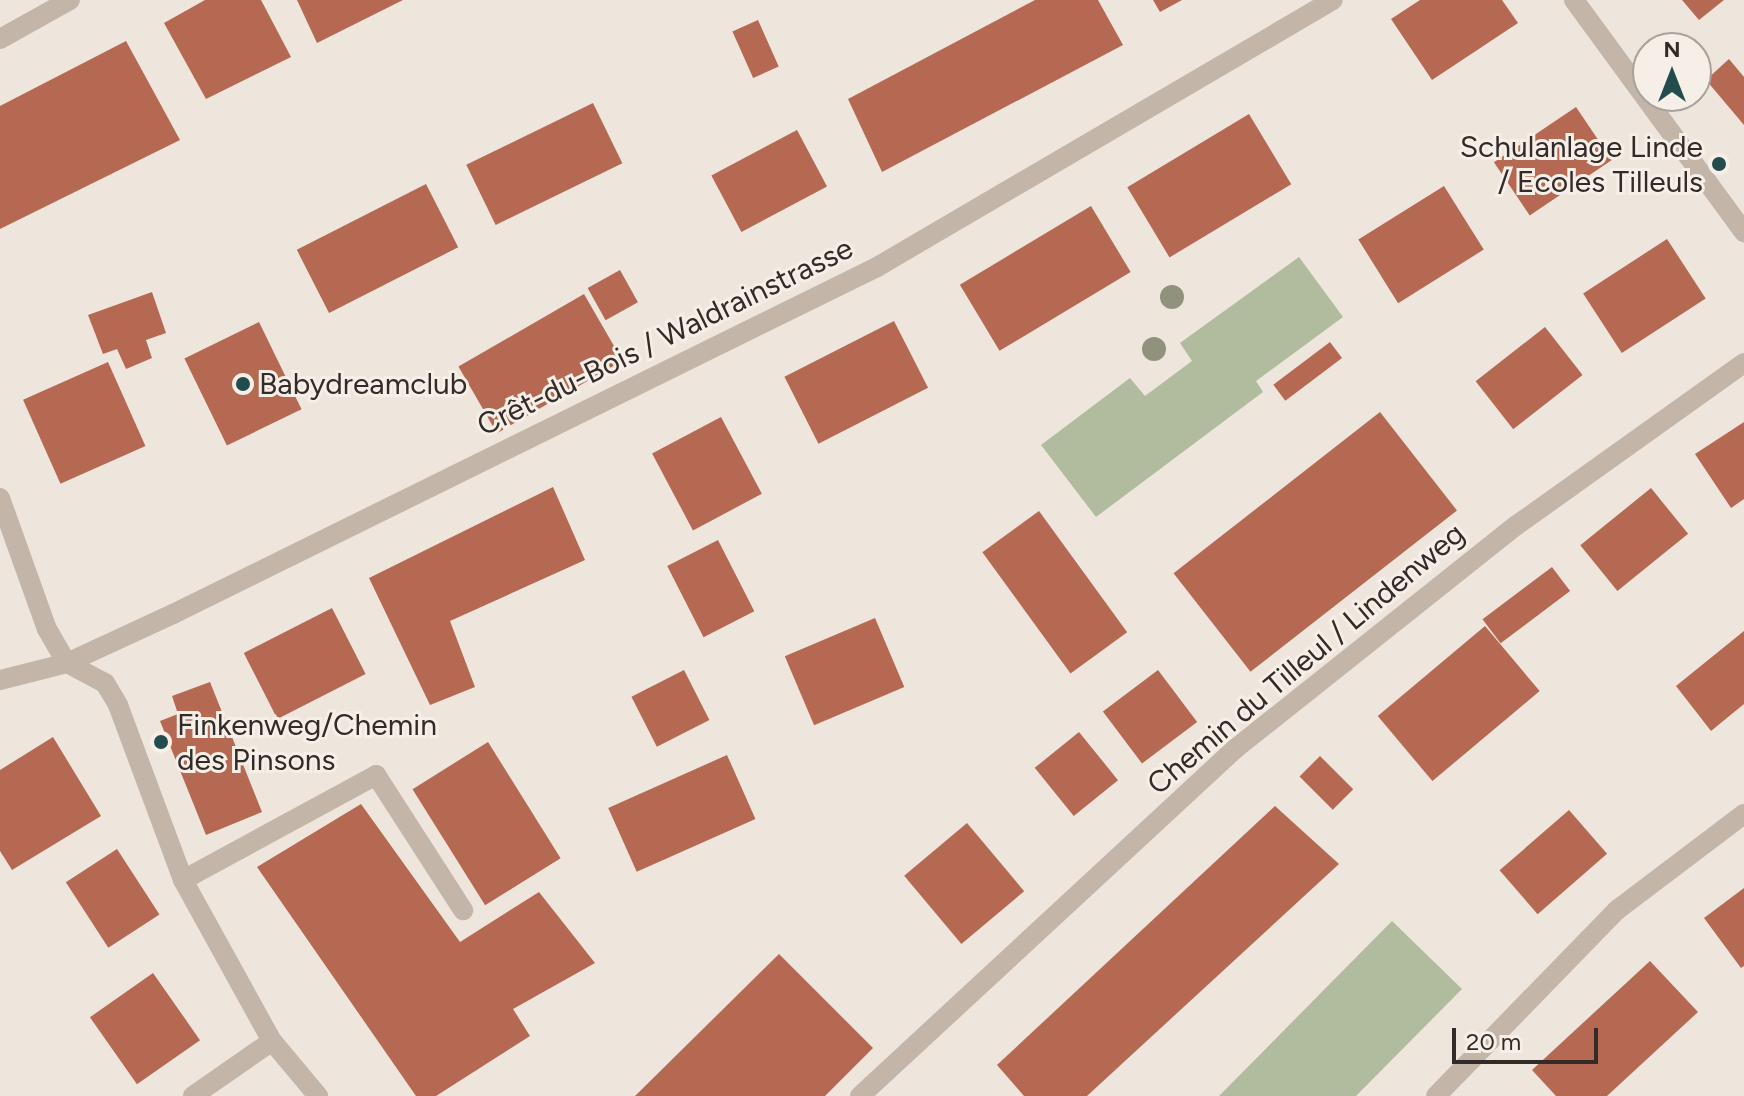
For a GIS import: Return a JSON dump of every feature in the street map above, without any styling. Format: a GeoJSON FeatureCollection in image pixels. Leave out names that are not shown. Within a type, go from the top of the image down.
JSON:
{"type":"FeatureCollection","features":[{"type":"Feature","properties":{"kind":"street"},"geometry":{"type":"LineString","coordinates":[[0,39],[70,0]]}},
{"type":"Feature","properties":{"kind":"street","name":"Crêt-du-Bois / Waldrainstrasse"},"geometry":{"type":"LineString","coordinates":[[0,680],[67,663],[896,257],[1333,0]]}},
{"type":"Feature","properties":{"kind":"street"},"geometry":{"type":"LineString","coordinates":[[1574,0],[1744,232]]}},
{"type":"Feature","properties":{"kind":"street","name":"Chemin du Tilleul / Lindenweg"},"geometry":{"type":"LineString","coordinates":[[860,1096],[1235,749],[1517,525],[1744,363]]}},
{"type":"Feature","properties":{"kind":"street"},"geometry":{"type":"LineString","coordinates":[[0,498],[47,629],[67,663],[105,683],[118,705],[183,880],[272,1041],[318,1096]]}},
{"type":"Feature","properties":{"kind":"street"},"geometry":{"type":"LineString","coordinates":[[183,880],[376,775],[463,910]]}},
{"type":"Feature","properties":{"kind":"street"},"geometry":{"type":"LineString","coordinates":[[1436,1096],[1617,910],[1744,814]]}},
{"type":"Feature","properties":{"kind":"street"},"geometry":{"type":"LineString","coordinates":[[193,1096],[272,1041]]}},
{"type":"Feature","properties":{"kind":"green space"},"geometry":{"type":"Polygon","coordinates":[[[1299,257],[1343,317],[1256,381],[1263,392],[1096,517],[1041,445],[1130,378],[1145,396],[1192,361],[1180,343],[1299,257]]]}},
{"type":"Feature","properties":{"kind":"green space"},"geometry":{"type":"Polygon","coordinates":[[[1392,921],[1462,989],[1356,1096],[1219,1096],[1392,921]]]}},
{"type":"Feature","properties":{"kind":"building"},"geometry":{"type":"Polygon","coordinates":[[[205,0],[261,0],[291,57],[206,99],[164,23],[205,0]]]}},
{"type":"Feature","properties":{"kind":"building"},"geometry":{"type":"Polygon","coordinates":[[[297,0],[403,0],[317,43],[297,0]]]}},
{"type":"Feature","properties":{"kind":"building"},"geometry":{"type":"Polygon","coordinates":[[[1035,0],[1098,0],[1123,45],[882,172],[848,99],[1035,0]]]}},
{"type":"Feature","properties":{"kind":"building"},"geometry":{"type":"Polygon","coordinates":[[[1153,0],[1182,0],[1160,12],[1153,0]]]}},
{"type":"Feature","properties":{"kind":"building"},"geometry":{"type":"Polygon","coordinates":[[[1420,0],[1502,0],[1518,23],[1432,80],[1391,19],[1420,0]]]}},
{"type":"Feature","properties":{"kind":"building"},"geometry":{"type":"Polygon","coordinates":[[[1682,0],[1724,0],[1699,20],[1682,0]]]}},
{"type":"Feature","properties":{"kind":"building"},"geometry":{"type":"Polygon","coordinates":[[[758,20],[779,67],[753,78],[732,31],[758,20]]]}},
{"type":"Feature","properties":{"kind":"building"},"geometry":{"type":"Polygon","coordinates":[[[126,41],[180,140],[0,229],[0,106],[126,41]]]}},
{"type":"Feature","properties":{"kind":"building"},"geometry":{"type":"Polygon","coordinates":[[[1729,59],[1744,77],[1744,125],[1712,87],[1712,75],[1729,59]]]}},
{"type":"Feature","properties":{"kind":"building"},"geometry":{"type":"Polygon","coordinates":[[[593,103],[622,163],[496,225],[466,165],[593,103]]]}},
{"type":"Feature","properties":{"kind":"building"},"geometry":{"type":"Polygon","coordinates":[[[1576,107],[1612,160],[1530,215],[1494,162],[1576,107]]]}},
{"type":"Feature","properties":{"kind":"building"},"geometry":{"type":"Polygon","coordinates":[[[1249,114],[1291,184],[1170,257],[1127,187],[1249,114]]]}},
{"type":"Feature","properties":{"kind":"building"},"geometry":{"type":"Polygon","coordinates":[[[797,130],[827,187],[741,232],[711,176],[797,130]]]}},
{"type":"Feature","properties":{"kind":"building"},"geometry":{"type":"Polygon","coordinates":[[[426,184],[458,247],[329,313],[297,250],[426,184]]]}},
{"type":"Feature","properties":{"kind":"building"},"geometry":{"type":"Polygon","coordinates":[[[1444,186],[1484,250],[1398,303],[1358,240],[1444,186]]]}},
{"type":"Feature","properties":{"kind":"building"},"geometry":{"type":"Polygon","coordinates":[[[1091,206],[1131,272],[1000,351],[960,285],[1091,206]]]}},
{"type":"Feature","properties":{"kind":"building"},"geometry":{"type":"Polygon","coordinates":[[[1667,239],[1706,299],[1622,353],[1583,293],[1667,239]]]}},
{"type":"Feature","properties":{"kind":"building"},"geometry":{"type":"Polygon","coordinates":[[[620,270],[638,302],[606,320],[588,288],[620,270]]]}},
{"type":"Feature","properties":{"kind":"building"},"geometry":{"type":"Polygon","coordinates":[[[152,292],[166,333],[146,340],[152,358],[126,369],[117,349],[103,354],[88,315],[152,292]]]}},
{"type":"Feature","properties":{"kind":"building"},"geometry":{"type":"Polygon","coordinates":[[[584,294],[622,361],[497,433],[458,367],[584,294]]]}},
{"type":"Feature","properties":{"kind":"building"},"geometry":{"type":"Polygon","coordinates":[[[894,321],[928,388],[818,444],[784,377],[894,321]]]}},
{"type":"Feature","properties":{"kind":"building","name":"Babydreamclub"},"geometry":{"type":"Polygon","coordinates":[[[259,322],[302,409],[227,446],[184,358],[259,322]]]}},
{"type":"Feature","properties":{"kind":"building"},"geometry":{"type":"Polygon","coordinates":[[[1545,327],[1583,375],[1513,429],[1476,381],[1545,327]]]}},
{"type":"Feature","properties":{"kind":"building"},"geometry":{"type":"Polygon","coordinates":[[[1330,342],[1342,358],[1285,401],[1273,385],[1330,342]]]}},
{"type":"Feature","properties":{"kind":"building"},"geometry":{"type":"Polygon","coordinates":[[[108,362],[145,446],[60,484],[23,400],[108,362]]]}},
{"type":"Feature","properties":{"kind":"building"},"geometry":{"type":"Polygon","coordinates":[[[1380,412],[1457,511],[1250,672],[1174,573],[1380,412]]]}},
{"type":"Feature","properties":{"kind":"building"},"geometry":{"type":"Polygon","coordinates":[[[721,417],[762,494],[693,530],[652,454],[721,417]]]}},
{"type":"Feature","properties":{"kind":"building"},"geometry":{"type":"Polygon","coordinates":[[[1744,422],[1744,499],[1731,508],[1695,454],[1744,422]]]}},
{"type":"Feature","properties":{"kind":"building"},"geometry":{"type":"Polygon","coordinates":[[[553,487],[585,560],[450,621],[475,687],[430,705],[369,578],[553,487]]]}},
{"type":"Feature","properties":{"kind":"building"},"geometry":{"type":"Polygon","coordinates":[[[1651,488],[1688,534],[1617,591],[1580,545],[1651,488]]]}},
{"type":"Feature","properties":{"kind":"building"},"geometry":{"type":"Polygon","coordinates":[[[1039,511],[1127,632],[1071,673],[982,552],[1039,511]]]}},
{"type":"Feature","properties":{"kind":"building"},"geometry":{"type":"Polygon","coordinates":[[[718,540],[754,611],[704,637],[667,566],[718,540]]]}},
{"type":"Feature","properties":{"kind":"building"},"geometry":{"type":"Polygon","coordinates":[[[1552,567],[1570,591],[1501,643],[1483,619],[1552,567]]]}},
{"type":"Feature","properties":{"kind":"building"},"geometry":{"type":"Polygon","coordinates":[[[332,608],[366,674],[277,719],[244,653],[332,608]]]}},
{"type":"Feature","properties":{"kind":"building"},"geometry":{"type":"Polygon","coordinates":[[[875,618],[904,687],[814,725],[785,656],[875,618]]]}},
{"type":"Feature","properties":{"kind":"building"},"geometry":{"type":"Polygon","coordinates":[[[1485,626],[1540,691],[1432,781],[1378,716],[1485,626]]]}},
{"type":"Feature","properties":{"kind":"building"},"geometry":{"type":"Polygon","coordinates":[[[1744,631],[1744,704],[1711,731],[1676,686],[1744,631]]]}},
{"type":"Feature","properties":{"kind":"building"},"geometry":{"type":"Polygon","coordinates":[[[684,670],[709,720],[657,747],[631,697],[684,670]]]}},
{"type":"Feature","properties":{"kind":"building"},"geometry":{"type":"Polygon","coordinates":[[[1158,670],[1197,722],[1142,763],[1103,712],[1158,670]]]}},
{"type":"Feature","properties":{"kind":"building"},"geometry":{"type":"Polygon","coordinates":[[[210,682],[262,812],[206,835],[160,721],[178,714],[172,696],[210,682]]]}},
{"type":"Feature","properties":{"kind":"building"},"geometry":{"type":"Polygon","coordinates":[[[1079,732],[1118,780],[1074,816],[1035,768],[1079,732]]]}},
{"type":"Feature","properties":{"kind":"building"},"geometry":{"type":"Polygon","coordinates":[[[53,737],[101,816],[12,870],[0,851],[0,770],[53,737]]]}},
{"type":"Feature","properties":{"kind":"building"},"geometry":{"type":"Polygon","coordinates":[[[488,742],[561,858],[485,905],[413,789],[488,742]]]}},
{"type":"Feature","properties":{"kind":"building"},"geometry":{"type":"Polygon","coordinates":[[[727,755],[755,819],[637,872],[608,808],[727,755]]]}},
{"type":"Feature","properties":{"kind":"building"},"geometry":{"type":"Polygon","coordinates":[[[1320,756],[1353,789],[1333,810],[1299,777],[1320,756]]]}},
{"type":"Feature","properties":{"kind":"building"},"geometry":{"type":"Polygon","coordinates":[[[361,804],[460,942],[539,892],[595,963],[513,1009],[530,1036],[436,1096],[416,1096],[257,867],[361,804]]]}},
{"type":"Feature","properties":{"kind":"building"},"geometry":{"type":"Polygon","coordinates":[[[1275,806],[1339,864],[1087,1096],[1024,1096],[997,1065],[1275,806]]]}},
{"type":"Feature","properties":{"kind":"building"},"geometry":{"type":"Polygon","coordinates":[[[1569,810],[1607,854],[1538,914],[1500,870],[1569,810]]]}},
{"type":"Feature","properties":{"kind":"building"},"geometry":{"type":"Polygon","coordinates":[[[967,823],[1024,891],[961,944],[904,876],[967,823]]]}},
{"type":"Feature","properties":{"kind":"building"},"geometry":{"type":"Polygon","coordinates":[[[117,849],[159,914],[108,948],[66,882],[117,849]]]}},
{"type":"Feature","properties":{"kind":"building"},"geometry":{"type":"Polygon","coordinates":[[[1744,888],[1744,966],[1741,968],[1704,918],[1744,888]]]}},
{"type":"Feature","properties":{"kind":"building"},"geometry":{"type":"Polygon","coordinates":[[[779,954],[873,1048],[825,1096],[635,1096],[779,954]]]}},
{"type":"Feature","properties":{"kind":"building"},"geometry":{"type":"Polygon","coordinates":[[[1650,961],[1698,1012],[1607,1096],[1556,1096],[1532,1070],[1650,961]]]}},
{"type":"Feature","properties":{"kind":"building"},"geometry":{"type":"Polygon","coordinates":[[[153,973],[200,1040],[137,1084],[90,1017],[153,973]]]}},
{"type":"Feature","properties":{"kind":"place","name":"Schulanlage Linde / Ecoles Tilleuls"},"geometry":{"type":"Point","coordinates":[1719,164]}},
{"type":"Feature","properties":{"kind":"place","name":"Babydreamclub"},"geometry":{"type":"Point","coordinates":[243,384]}},
{"type":"Feature","properties":{"kind":"place","name":"Finkenweg/Chemin des Pinsons"},"geometry":{"type":"Point","coordinates":[161,742]}}]}
